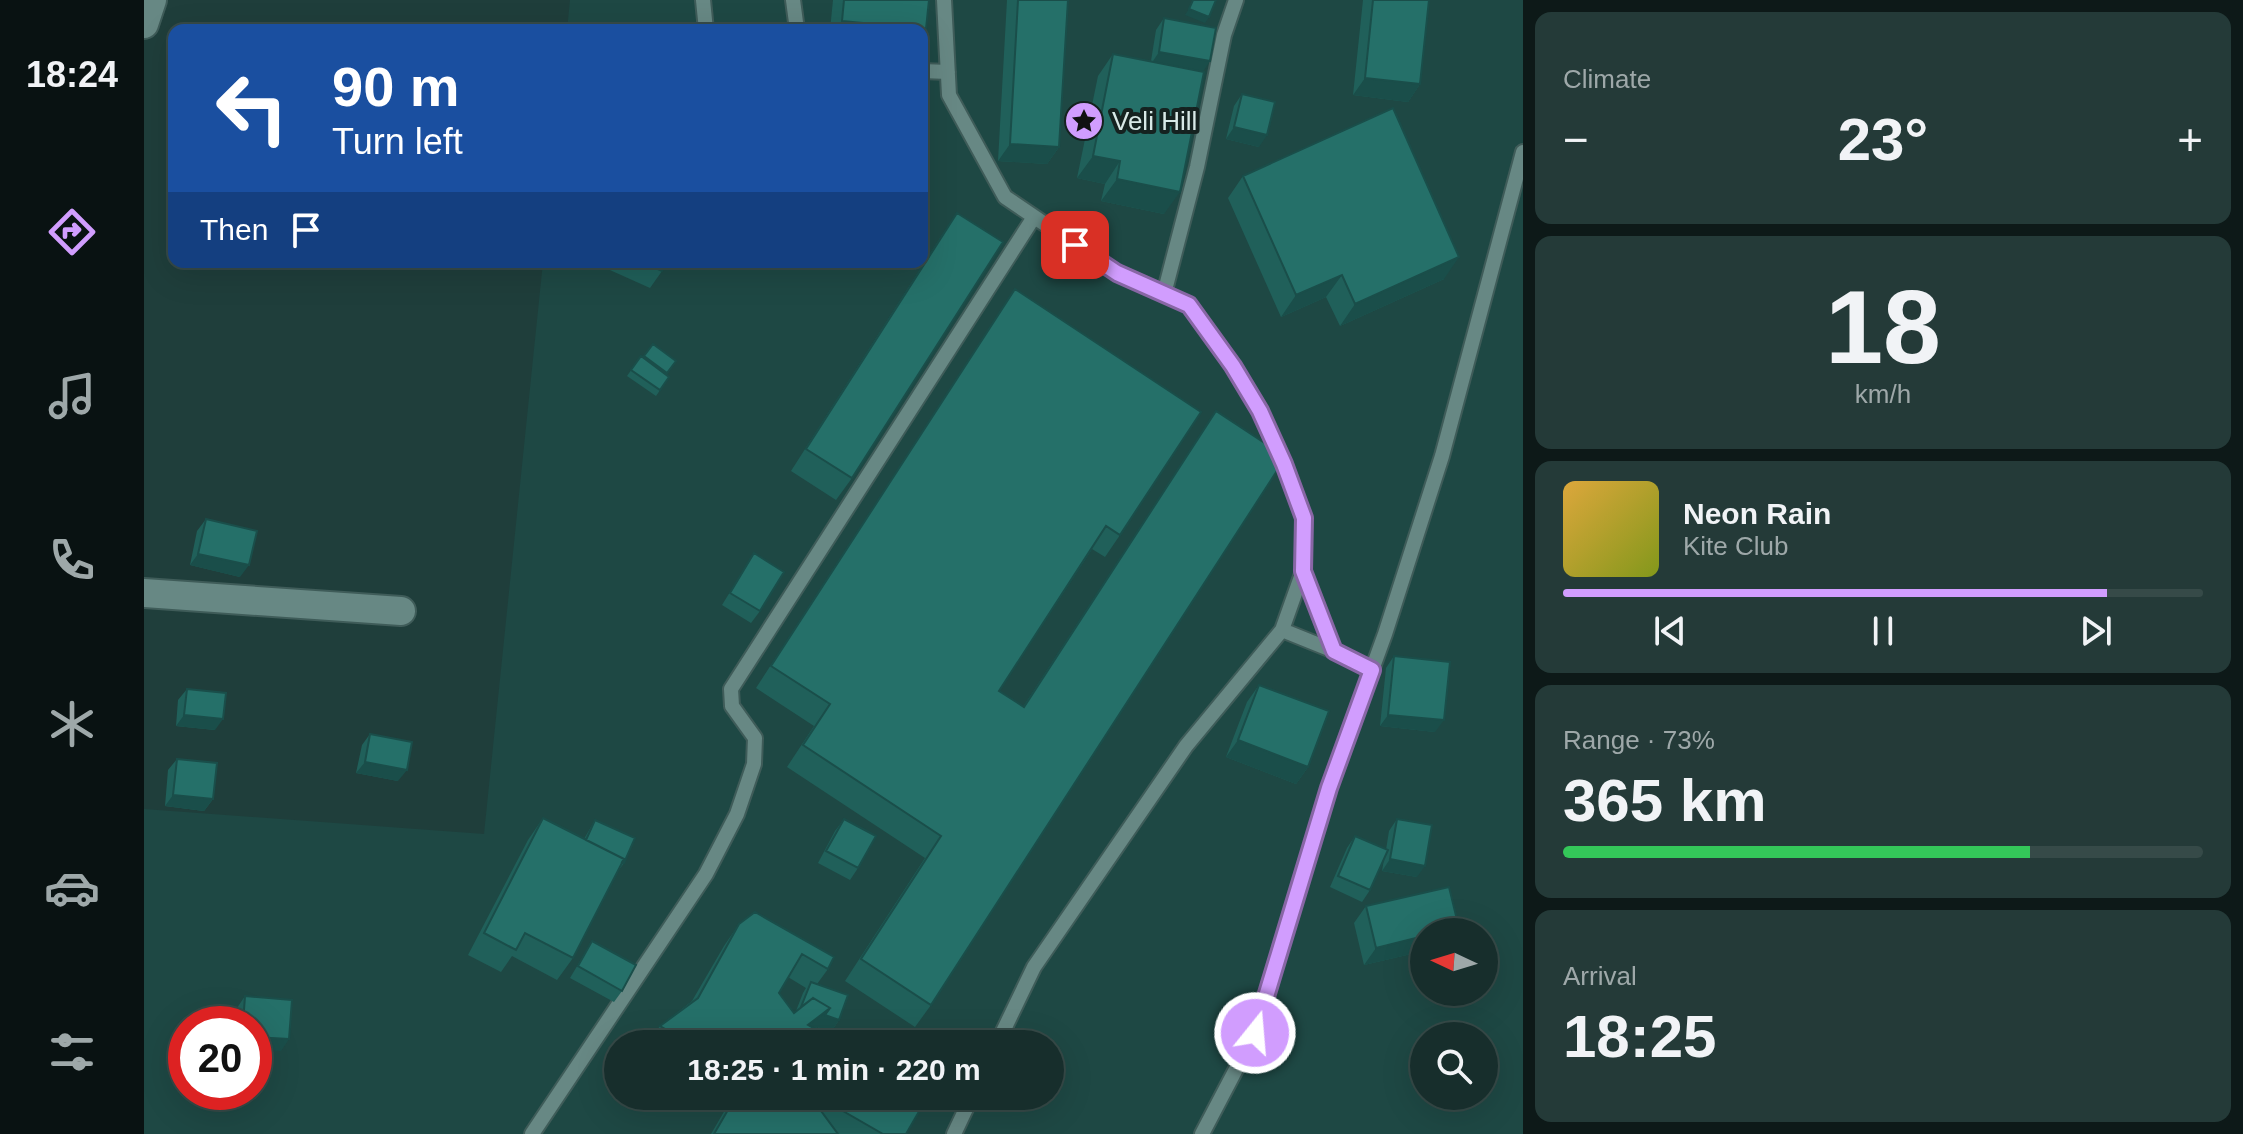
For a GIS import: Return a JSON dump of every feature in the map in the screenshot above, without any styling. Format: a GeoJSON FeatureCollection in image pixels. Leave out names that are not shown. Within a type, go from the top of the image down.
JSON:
{"type":"FeatureCollection","features":[{"type":"Feature","properties":{"kind":"street"},"geometry":{"type":"LineString","coordinates":[[144,24],[152,0]]}},
{"type":"Feature","properties":{"kind":"street"},"geometry":{"type":"LineString","coordinates":[[144,593],[401,611]]}},
{"type":"Feature","properties":{"kind":"lane"},"geometry":{"type":"LineString","coordinates":[[703,0],[705,24]]}},
{"type":"Feature","properties":{"kind":"lane"},"geometry":{"type":"LineString","coordinates":[[793,0],[796,24]]}},
{"type":"Feature","properties":{"kind":"lane"},"geometry":{"type":"LineString","coordinates":[[944,0],[949,95],[1005,197],[1117,273],[1189,305],[1233,366],[1260,411],[1304,518],[1303,571],[1282,630],[1186,746],[1034,967],[1004,1030]]}},
{"type":"Feature","properties":{"kind":"lane"},"geometry":{"type":"LineString","coordinates":[[1164,294],[1197,167],[1224,35],[1236,0]]}},
{"type":"Feature","properties":{"kind":"lane"},"geometry":{"type":"LineString","coordinates":[[928,71],[948,72]]}},
{"type":"Feature","properties":{"kind":"lane"},"geometry":{"type":"LineString","coordinates":[[1202,1134],[1255,1033],[1329,788],[1372,670],[1442,456],[1523,152]]}},
{"type":"Feature","properties":{"kind":"lane"},"geometry":{"type":"LineString","coordinates":[[532,1134],[706,874],[737,814],[754,764],[755,738],[732,706],[731,689],[1034,217]]}},
{"type":"Feature","properties":{"kind":"lane"},"geometry":{"type":"LineString","coordinates":[[1303,571],[1334,651]]}},
{"type":"Feature","properties":{"kind":"lane"},"geometry":{"type":"LineString","coordinates":[[1282,630],[1372,670]]}},
{"type":"Feature","properties":{"kind":"lane"},"geometry":{"type":"LineString","coordinates":[[954,1134],[965,1110]]}},
{"type":"Feature","properties":{"kind":"shaded area"},"geometry":{"type":"Polygon","coordinates":[[[570,0],[1523,0],[1523,1134],[144,1134],[144,809],[484,834],[542,268],[928,268],[928,24],[568,24],[570,0]]]}},
{"type":"Feature","properties":{"kind":"building"},"geometry":{"type":"Polygon","coordinates":[[[844,0],[929,0],[927,24],[842,21],[844,0]]]}},
{"type":"Feature","properties":{"kind":"building"},"geometry":{"type":"Polygon","coordinates":[[[1018,0],[1068,0],[1059,147],[1010,144],[1018,0]]]}},
{"type":"Feature","properties":{"kind":"building"},"geometry":{"type":"Polygon","coordinates":[[[1193,0],[1216,0],[1209,17],[1189,9],[1193,0]]]}},
{"type":"Feature","properties":{"kind":"building"},"geometry":{"type":"Polygon","coordinates":[[[1373,0],[1429,0],[1420,84],[1365,78],[1373,0]]]}},
{"type":"Feature","properties":{"kind":"building"},"geometry":{"type":"Polygon","coordinates":[[[1164,18],[1216,28],[1210,61],[1159,52],[1164,18]]]}},
{"type":"Feature","properties":{"kind":"building"},"geometry":{"type":"Polygon","coordinates":[[[1113,54],[1204,72],[1180,192],[1117,179],[1120,161],[1093,156],[1113,54]]]}},
{"type":"Feature","properties":{"kind":"building"},"geometry":{"type":"Polygon","coordinates":[[[1242,94],[1275,102],[1267,135],[1234,127],[1242,94]]]}},
{"type":"Feature","properties":{"kind":"building"},"geometry":{"type":"Polygon","coordinates":[[[1393,108],[1459,257],[1355,304],[1342,275],[1296,295],[1243,176],[1393,108]]]}},
{"type":"Feature","properties":{"kind":"building"},"geometry":{"type":"Polygon","coordinates":[[[957,213],[1003,242],[852,478],[806,449],[922,268],[928,268],[928,258],[957,213]]]}},
{"type":"Feature","properties":{"kind":"building"},"geometry":{"type":"Polygon","coordinates":[[[1015,289],[1201,412],[1120,535],[1106,526],[999,691],[1024,707],[1216,411],[1286,457],[931,1005],[861,959],[941,836],[803,745],[830,704],[771,666],[1015,289]]]}},
{"type":"Feature","properties":{"kind":"building"},"geometry":{"type":"Polygon","coordinates":[[[653,344],[676,361],[667,373],[644,356],[653,344]]]}},
{"type":"Feature","properties":{"kind":"building"},"geometry":{"type":"Polygon","coordinates":[[[641,356],[669,377],[660,390],[631,370],[641,356]]]}},
{"type":"Feature","properties":{"kind":"building"},"geometry":{"type":"Polygon","coordinates":[[[206,519],[257,531],[249,565],[198,554],[206,519]]]}},
{"type":"Feature","properties":{"kind":"building"},"geometry":{"type":"Polygon","coordinates":[[[754,553],[784,572],[760,611],[730,593],[754,553]]]}},
{"type":"Feature","properties":{"kind":"building"},"geometry":{"type":"Polygon","coordinates":[[[1394,656],[1450,662],[1444,720],[1388,715],[1394,656]]]}},
{"type":"Feature","properties":{"kind":"building"},"geometry":{"type":"Polygon","coordinates":[[[1259,685],[1329,711],[1308,767],[1238,740],[1259,685]]]}},
{"type":"Feature","properties":{"kind":"building"},"geometry":{"type":"Polygon","coordinates":[[[187,689],[226,693],[223,719],[184,715],[187,689]]]}},
{"type":"Feature","properties":{"kind":"building"},"geometry":{"type":"Polygon","coordinates":[[[370,734],[412,742],[407,770],[365,762],[370,734]]]}},
{"type":"Feature","properties":{"kind":"building"},"geometry":{"type":"Polygon","coordinates":[[[177,759],[217,763],[213,799],[173,795],[177,759]]]}},
{"type":"Feature","properties":{"kind":"building"},"geometry":{"type":"Polygon","coordinates":[[[543,818],[624,859],[573,958],[525,933],[516,950],[484,933],[543,818]]]}},
{"type":"Feature","properties":{"kind":"building"},"geometry":{"type":"Polygon","coordinates":[[[844,819],[876,836],[858,868],[826,851],[844,819]]]}},
{"type":"Feature","properties":{"kind":"building"},"geometry":{"type":"Polygon","coordinates":[[[1397,819],[1432,825],[1425,866],[1390,859],[1397,819]]]}},
{"type":"Feature","properties":{"kind":"building"},"geometry":{"type":"Polygon","coordinates":[[[595,820],[635,838],[624,863],[624,859],[586,840],[595,820]]]}},
{"type":"Feature","properties":{"kind":"building"},"geometry":{"type":"Polygon","coordinates":[[[1355,836],[1388,850],[1370,890],[1338,876],[1355,836]]]}},
{"type":"Feature","properties":{"kind":"building"},"geometry":{"type":"Polygon","coordinates":[[[1449,887],[1457,918],[1410,918],[1410,940],[1376,948],[1366,906],[1449,887]]]}},
{"type":"Feature","properties":{"kind":"building"},"geometry":{"type":"Polygon","coordinates":[[[755,912],[834,957],[828,969],[802,954],[779,993],[794,1013],[813,998],[830,1008],[808,1025],[817,1030],[667,1030],[660,1026],[698,998],[739,924],[755,912]]]}},
{"type":"Feature","properties":{"kind":"building"},"geometry":{"type":"Polygon","coordinates":[[[592,941],[636,965],[622,991],[578,966],[592,941]]]}},
{"type":"Feature","properties":{"kind":"building"},"geometry":{"type":"Polygon","coordinates":[[[811,982],[848,995],[839,1020],[825,1015],[830,1008],[813,998],[801,1007],[811,982]]]}},
{"type":"Feature","properties":{"kind":"building"},"geometry":{"type":"Polygon","coordinates":[[[245,996],[292,1000],[289,1039],[272,1038],[272,1006],[244,1006],[245,996]]]}},
{"type":"Feature","properties":{"kind":"building"},"geometry":{"type":"Polygon","coordinates":[[[728,1110],[820,1110],[838,1134],[714,1134],[728,1110]]]}},
{"type":"Feature","properties":{"kind":"building"},"geometry":{"type":"Polygon","coordinates":[[[841,1110],[920,1110],[906,1134],[883,1134],[841,1110]]]}},
{"type":"Feature","properties":{"kind":"place","name":"Veli Hill"},"geometry":{"type":"Point","coordinates":[1084,121]}},
{"type":"Feature","properties":{"kind":"route"},"geometry":{"type":"LineString","coordinates":[[1075,245],[1117,273],[1189,305],[1233,366],[1260,411],[1304,518],[1303,571],[1334,651],[1372,670],[1329,788],[1255,1033]]}}]}
